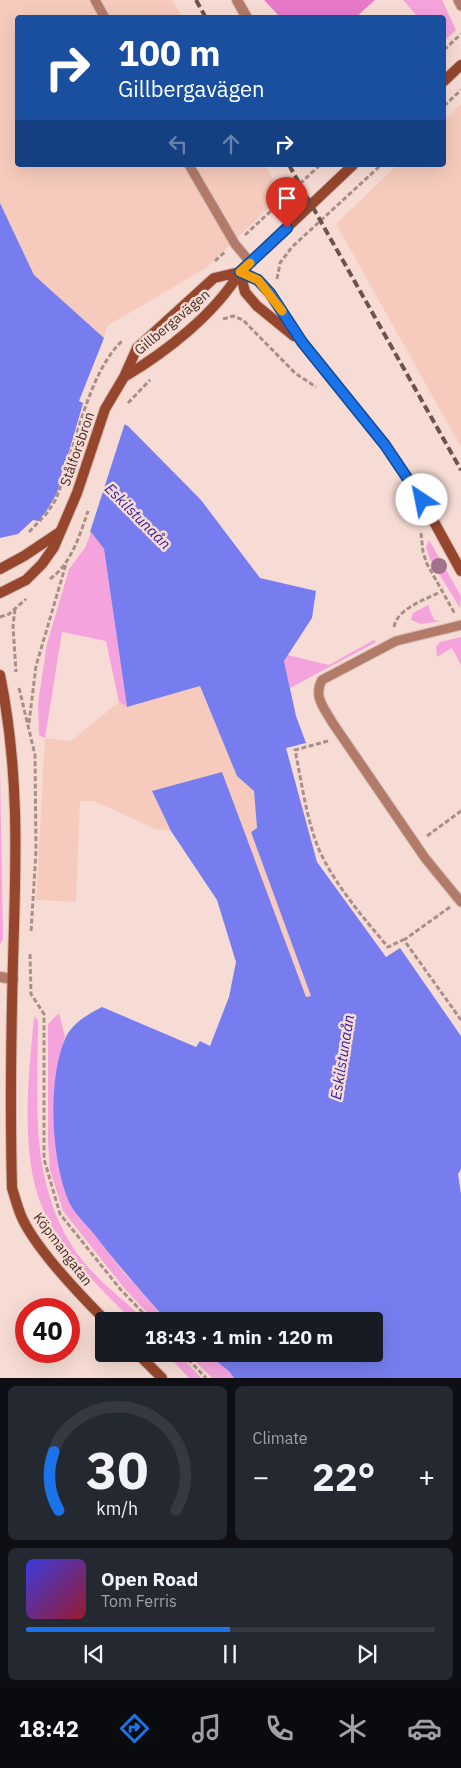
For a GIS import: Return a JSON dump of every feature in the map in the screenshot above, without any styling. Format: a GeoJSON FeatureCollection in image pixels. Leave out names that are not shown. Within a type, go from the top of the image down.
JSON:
{"type":"FeatureCollection","features":[{"type":"Feature","properties":{"kind":"street"},"geometry":{"type":"LineString","coordinates":[[236,0],[245,15]]}},
{"type":"Feature","properties":{"kind":"street"},"geometry":{"type":"LineString","coordinates":[[446,79],[461,64]]}},
{"type":"Feature","properties":{"kind":"street","name":"Gillbergavägen"},"geometry":{"type":"LineString","coordinates":[[124,377],[150,361],[206,314],[228,292],[240,272],[351,167]]}},
{"type":"Feature","properties":{"kind":"street"},"geometry":{"type":"LineString","coordinates":[[240,272],[258,280],[270,293],[302,342],[385,445],[422,500],[461,571]]}},
{"type":"Feature","properties":{"kind":"street"},"geometry":{"type":"LineString","coordinates":[[240,272],[246,292],[257,306],[302,342]]}},
{"type":"Feature","properties":{"kind":"street","name":"Gillbergavägen"},"geometry":{"type":"LineString","coordinates":[[124,377],[136,348],[191,298],[214,278],[240,272]]}},
{"type":"Feature","properties":{"kind":"street","name":"Stålforsbron"},"geometry":{"type":"LineString","coordinates":[[0,593],[26,580],[42,564],[54,547],[77,493],[112,395],[124,377]]}},
{"type":"Feature","properties":{"kind":"street"},"geometry":{"type":"LineString","coordinates":[[0,569],[60,532]]}},
{"type":"Feature","properties":{"kind":"street","name":"Köpmangatan"},"geometry":{"type":"LineString","coordinates":[[0,675],[10,726],[17,833],[13,979],[12,1188],[22,1217],[31,1234],[82,1297],[97,1312]]}},
{"type":"Feature","properties":{"kind":"street"},"geometry":{"type":"LineString","coordinates":[[0,978],[13,979]]}},
{"type":"Feature","properties":{"kind":"street"},"geometry":{"type":"LineString","coordinates":[[146,1362],[162,1378]]}},
{"type":"Feature","properties":{"kind":"lane"},"geometry":{"type":"LineString","coordinates":[[95,0],[103,15]]}},
{"type":"Feature","properties":{"kind":"lane"},"geometry":{"type":"LineString","coordinates":[[458,0],[461,6]]}},
{"type":"Feature","properties":{"kind":"lane"},"geometry":{"type":"LineString","coordinates":[[189,167],[235,244],[250,262]]}},
{"type":"Feature","properties":{"kind":"lane"},"geometry":{"type":"LineString","coordinates":[[459,621],[396,641],[322,680],[318,688],[319,701],[341,735],[416,844],[460,901]]}},
{"type":"Feature","properties":{"kind":"path"},"geometry":{"type":"LineString","coordinates":[[446,48],[461,34]]}},
{"type":"Feature","properties":{"kind":"path"},"geometry":{"type":"LineString","coordinates":[[446,104],[461,90]]}},
{"type":"Feature","properties":{"kind":"path"},"geometry":{"type":"LineString","coordinates":[[211,265],[318,167]]}},
{"type":"Feature","properties":{"kind":"path"},"geometry":{"type":"LineString","coordinates":[[270,293],[277,282],[280,263],[285,255],[378,167]]}},
{"type":"Feature","properties":{"kind":"path"},"geometry":{"type":"LineString","coordinates":[[243,320],[257,306]]}},
{"type":"Feature","properties":{"kind":"path"},"geometry":{"type":"LineString","coordinates":[[220,320],[232,316],[243,320],[295,373],[318,388]]}},
{"type":"Feature","properties":{"kind":"path"},"geometry":{"type":"LineString","coordinates":[[37,525],[56,499],[95,386]]}},
{"type":"Feature","properties":{"kind":"path"},"geometry":{"type":"LineString","coordinates":[[420,526],[427,564],[459,621]]}},
{"type":"Feature","properties":{"kind":"path"},"geometry":{"type":"LineString","coordinates":[[28,726],[36,666],[66,561]]}},
{"type":"Feature","properties":{"kind":"path"},"geometry":{"type":"LineString","coordinates":[[418,635],[399,633],[395,630],[394,622],[413,606],[438,593]]}},
{"type":"Feature","properties":{"kind":"path"},"geometry":{"type":"LineString","coordinates":[[0,617],[9,614],[28,596]]}},
{"type":"Feature","properties":{"kind":"path"},"geometry":{"type":"LineString","coordinates":[[341,735],[325,743],[295,750],[314,837],[327,864],[360,912],[388,947],[407,938],[460,901]]}},
{"type":"Feature","properties":{"kind":"path"},"geometry":{"type":"LineString","coordinates":[[416,844],[461,811]]}},
{"type":"Feature","properties":{"kind":"path"},"geometry":{"type":"LineString","coordinates":[[407,938],[404,940],[461,1020]]}},
{"type":"Feature","properties":{"kind":"path"},"geometry":{"type":"LineString","coordinates":[[44,1014],[44,1159],[60,1214],[120,1290],[142,1312]]}},
{"type":"Feature","properties":{"kind":"path"},"geometry":{"type":"LineString","coordinates":[[191,1362],[206,1378]]}},
{"type":"Feature","properties":{"kind":"shaded area"},"geometry":{"type":"Polygon","coordinates":[[[0,0],[172,0],[181,15],[15,15],[15,167],[266,167],[282,195],[206,268],[107,326],[104,338],[34,275],[0,203],[0,0]]]}},
{"type":"Feature","properties":{"kind":"shaded area"},"geometry":{"type":"Polygon","coordinates":[[[264,0],[375,0],[358,15],[278,15],[264,0]]]}},
{"type":"Feature","properties":{"kind":"shaded area"},"geometry":{"type":"Polygon","coordinates":[[[403,0],[442,0],[456,30],[446,39],[446,15],[416,15],[403,0]]]}},
{"type":"Feature","properties":{"kind":"shaded area"},"geometry":{"type":"Polygon","coordinates":[[[461,104],[461,447],[336,224],[395,167],[446,167],[446,119],[461,104]]]}},
{"type":"Feature","properties":{"kind":"shaded area"},"geometry":{"type":"Polygon","coordinates":[[[91,532],[104,549],[127,707],[119,702],[106,641],[62,632],[45,738],[39,735],[38,703],[47,644],[69,569],[85,548],[91,532]]]}},
{"type":"Feature","properties":{"kind":"shaded area"},"geometry":{"type":"Polygon","coordinates":[[[429,540],[461,596],[460,608],[430,559],[426,547],[429,540]]]}},
{"type":"Feature","properties":{"kind":"shaded area"},"geometry":{"type":"Polygon","coordinates":[[[428,605],[434,620],[441,621],[421,624],[411,620],[413,613],[428,605]]]}},
{"type":"Feature","properties":{"kind":"shaded area"},"geometry":{"type":"Polygon","coordinates":[[[461,637],[461,665],[452,648],[437,657],[436,647],[440,642],[461,637]]]}},
{"type":"Feature","properties":{"kind":"shaded area"},"geometry":{"type":"Polygon","coordinates":[[[374,640],[376,642],[290,688],[284,661],[288,655],[329,665],[374,640]]]}},
{"type":"Feature","properties":{"kind":"shaded area"},"geometry":{"type":"Polygon","coordinates":[[[200,686],[237,776],[254,791],[257,828],[251,832],[311,996],[306,997],[152,791],[171,831],[155,829],[94,801],[80,801],[76,902],[36,900],[45,738],[71,741],[119,702],[127,707],[200,686]]]}},
{"type":"Feature","properties":{"kind":"shaded area"},"geometry":{"type":"Polygon","coordinates":[[[0,769],[3,939],[0,944],[0,769]]]}},
{"type":"Feature","properties":{"kind":"shaded area"},"geometry":{"type":"Polygon","coordinates":[[[59,1013],[65,1037],[57,1067],[71,1204],[125,1274],[160,1312],[147,1312],[125,1289],[63,1211],[50,1170],[48,1142],[48,1024],[59,1013]]]}},
{"type":"Feature","properties":{"kind":"shaded area"},"geometry":{"type":"Polygon","coordinates":[[[34,1016],[38,1020],[37,1110],[39,1140],[43,1169],[50,1197],[61,1225],[76,1252],[100,1280],[136,1312],[124,1312],[95,1283],[60,1240],[43,1209],[36,1188],[28,1139],[30,1063],[34,1016]]]}},
{"type":"Feature","properties":{"kind":"shaded area"},"geometry":{"type":"Polygon","coordinates":[[[174,1362],[186,1362],[201,1378],[189,1378],[174,1362]]]}},
{"type":"Feature","properties":{"kind":"shaded area"},"geometry":{"type":"Polygon","coordinates":[[[196,1362],[220,1362],[234,1378],[212,1378],[196,1362]]]}},
{"type":"Feature","properties":{"kind":"water","name":"Eskilstunaån"},"geometry":{"type":"Polygon","coordinates":[[[0,203],[34,275],[104,338],[79,401],[128,426],[201,500],[260,578],[316,591],[312,618],[284,661],[296,716],[306,743],[286,748],[317,862],[386,957],[400,948],[461,1036],[461,1169],[458,1174],[461,1194],[461,1378],[234,1378],[229,1371],[217,1362],[383,1362],[383,1312],[160,1312],[70,1204],[64,1187],[55,1144],[54,1099],[59,1056],[71,1029],[80,1020],[102,1007],[196,1047],[200,1041],[210,1046],[229,997],[236,962],[217,900],[171,831],[152,791],[222,772],[306,997],[311,996],[251,832],[257,828],[254,791],[237,776],[200,686],[127,707],[104,549],[91,532],[33,520],[18,534],[0,538],[0,203]]]}},
{"type":"Feature","properties":{"kind":"pier"},"geometry":{"type":"Polygon","coordinates":[[[84,400],[125,423],[89,535],[37,523],[57,493],[84,400]]]}},
{"type":"Feature","properties":{"kind":"railway"},"geometry":{"type":"LineString","coordinates":[[196,0],[204,15]]}},
{"type":"Feature","properties":{"kind":"railway"},"geometry":{"type":"LineString","coordinates":[[290,167],[461,470]]}},
{"type":"Feature","properties":{"kind":"slow traffic"},"geometry":{"type":"LineString","coordinates":[[250,263],[240,272],[258,280],[270,293],[282,311]]}},
{"type":"Feature","properties":{"kind":"route"},"geometry":{"type":"LineString","coordinates":[[287,228],[240,272],[258,280],[270,293],[302,342],[385,445],[422,500]]}}]}
